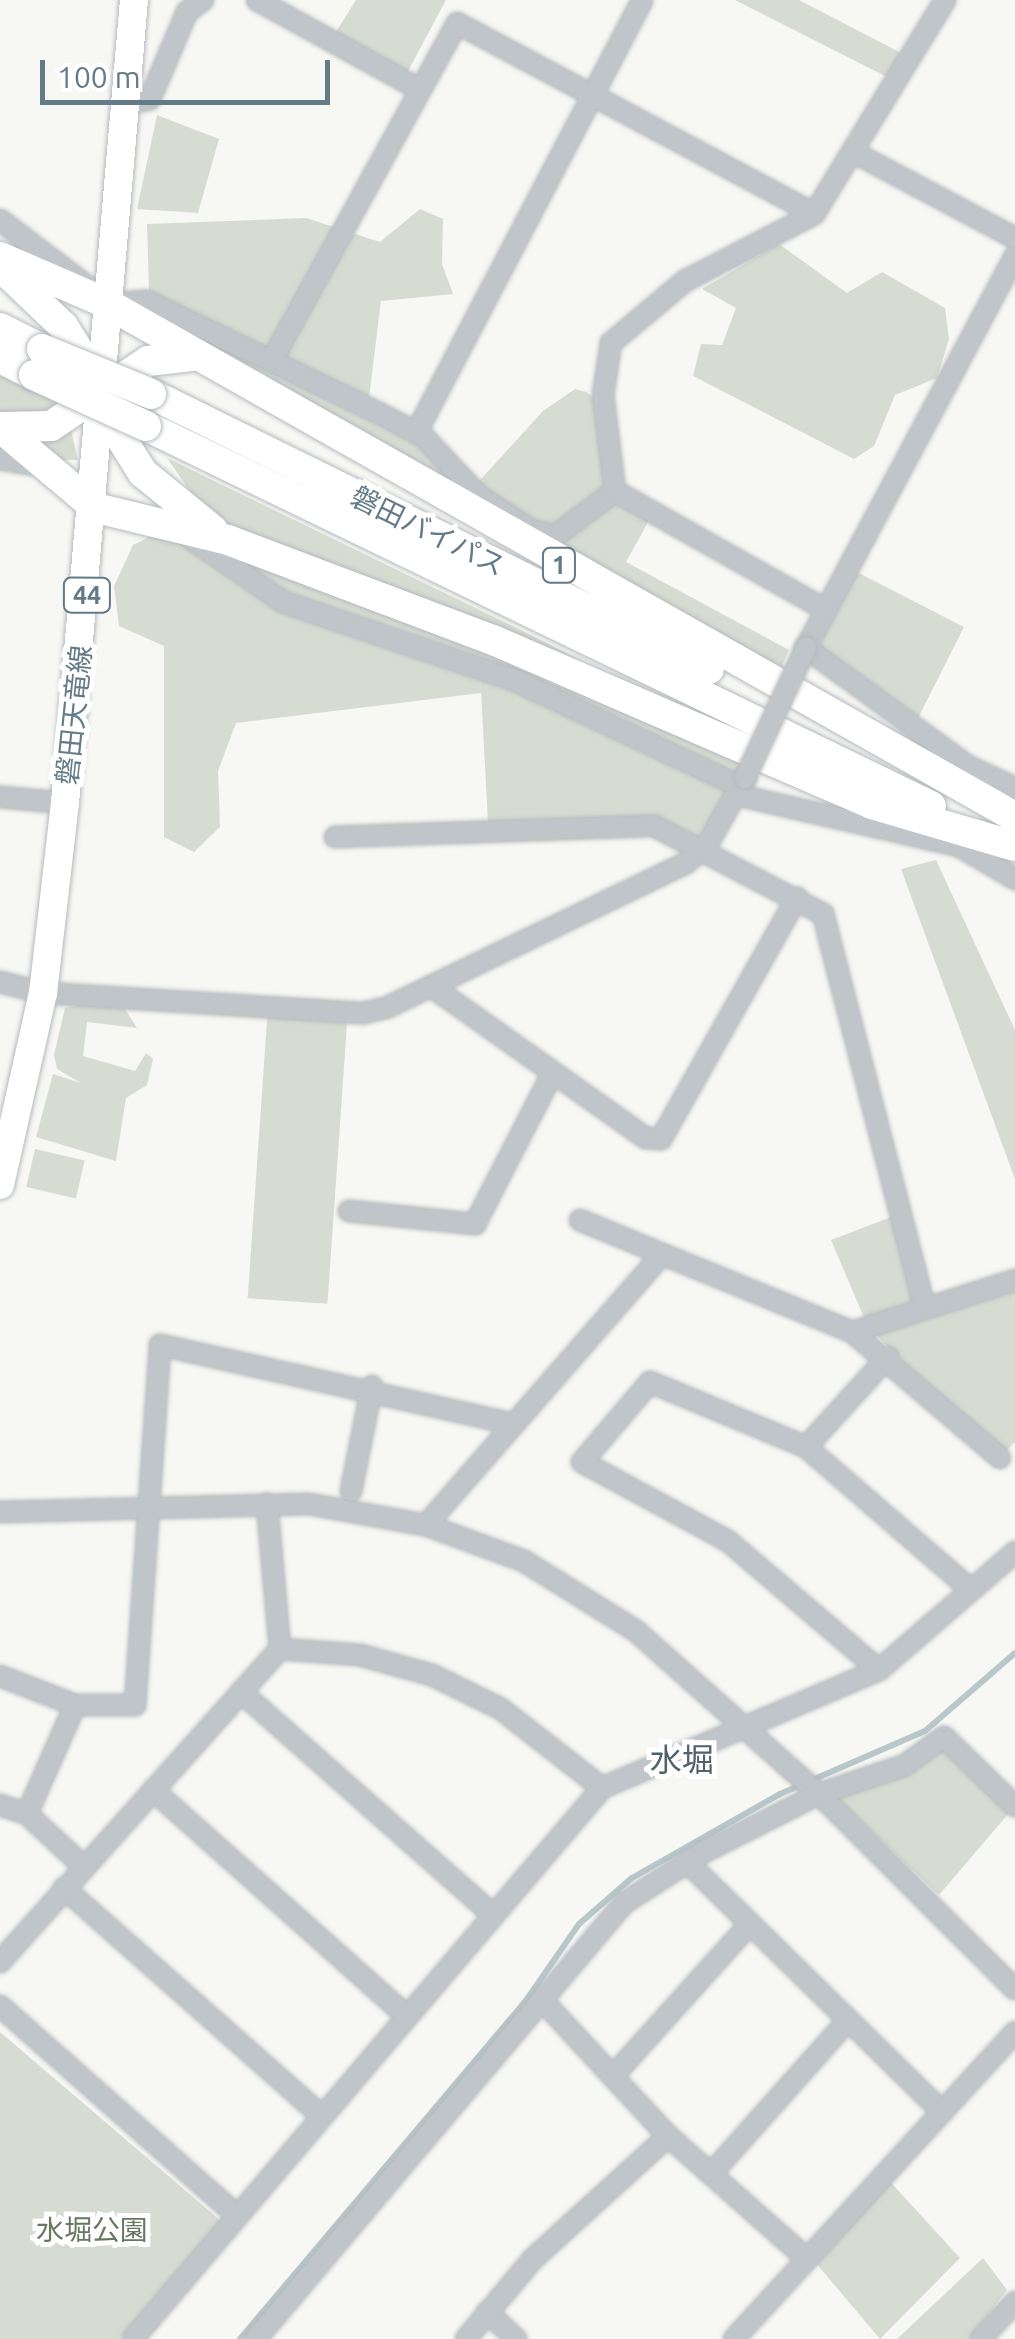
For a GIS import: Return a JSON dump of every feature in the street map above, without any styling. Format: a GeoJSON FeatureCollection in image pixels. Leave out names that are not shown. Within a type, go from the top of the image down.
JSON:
{"type":"FeatureCollection","features":[{"type":"Feature","properties":{"kind":"highway","name":"1"},"geometry":{"type":"LineString","coordinates":[[0,257],[108,304],[620,600],[936,764],[1015,818]]}},
{"type":"Feature","properties":{"kind":"highway"},"geometry":{"type":"LineString","coordinates":[[0,266],[63,326],[143,473],[228,540]]}},
{"type":"Feature","properties":{"kind":"highway","name":"磐田バイパス"},"geometry":{"type":"LineString","coordinates":[[0,328],[38,362],[146,426],[1015,846]]}},
{"type":"Feature","properties":{"kind":"highway"},"geometry":{"type":"LineString","coordinates":[[0,427],[51,426],[102,401],[148,361],[192,356]]}},
{"type":"Feature","properties":{"kind":"highway","name":"磐田バイパス"},"geometry":{"type":"LineString","coordinates":[[0,358],[38,362],[151,394],[1015,818]]}},
{"type":"Feature","properties":{"kind":"highway"},"geometry":{"type":"LineString","coordinates":[[0,427],[54,467],[96,508],[228,540],[493,640],[872,804],[1015,846]]}},
{"type":"Feature","properties":{"kind":"main road","name":"磐田天竜線"},"geometry":{"type":"LineString","coordinates":[[0,1186],[44,993],[96,508],[108,304],[134,0]]}},
{"type":"Feature","properties":{"kind":"street"},"geometry":{"type":"LineString","coordinates":[[125,104],[150,99],[187,12],[203,0]]}},
{"type":"Feature","properties":{"kind":"street"},"geometry":{"type":"LineString","coordinates":[[256,0],[415,87]]}},
{"type":"Feature","properties":{"kind":"street"},"geometry":{"type":"LineString","coordinates":[[416,433],[642,0]]}},
{"type":"Feature","properties":{"kind":"street"},"geometry":{"type":"LineString","coordinates":[[615,492],[603,395],[610,343],[685,281],[814,214],[855,153],[935,3]]}},
{"type":"Feature","properties":{"kind":"street"},"geometry":{"type":"LineString","coordinates":[[272,360],[415,87],[456,23],[814,214]]}},
{"type":"Feature","properties":{"kind":"street"},"geometry":{"type":"LineString","coordinates":[[855,153],[1015,238]]}},
{"type":"Feature","properties":{"kind":"street"},"geometry":{"type":"LineString","coordinates":[[0,220],[108,304],[148,301],[416,433],[480,497],[531,530],[555,536],[615,492]]}},
{"type":"Feature","properties":{"kind":"street"},"geometry":{"type":"LineString","coordinates":[[0,982],[44,993],[363,1012],[430,986],[706,847],[741,787],[806,648],[1015,256]]}},
{"type":"Feature","properties":{"kind":"street"},"geometry":{"type":"LineString","coordinates":[[0,459],[54,467]]}},
{"type":"Feature","properties":{"kind":"street"},"geometry":{"type":"LineString","coordinates":[[615,492],[826,610]]}},
{"type":"Feature","properties":{"kind":"street"},"geometry":{"type":"LineString","coordinates":[[174,526],[282,602],[516,681],[741,787],[959,846],[1015,879]]}},
{"type":"Feature","properties":{"kind":"street"},"geometry":{"type":"LineString","coordinates":[[806,648],[968,766],[1015,788]]}},
{"type":"Feature","properties":{"kind":"street"},"geometry":{"type":"LineString","coordinates":[[0,798],[65,803]]}},
{"type":"Feature","properties":{"kind":"street"},"geometry":{"type":"LineString","coordinates":[[335,837],[620,822],[706,847],[823,914],[925,1308]]}},
{"type":"Feature","properties":{"kind":"street"},"geometry":{"type":"LineString","coordinates":[[430,986],[552,1074],[661,1139],[797,898]]}},
{"type":"Feature","properties":{"kind":"street"},"geometry":{"type":"LineString","coordinates":[[348,1211],[475,1224],[552,1074]]}},
{"type":"Feature","properties":{"kind":"street"},"geometry":{"type":"LineString","coordinates":[[580,1220],[852,1332],[888,1357],[1000,1458]]}},
{"type":"Feature","properties":{"kind":"street"},"geometry":{"type":"LineString","coordinates":[[426,1525],[662,1254]]}},
{"type":"Feature","properties":{"kind":"street"},"geometry":{"type":"LineString","coordinates":[[852,1332],[1015,1280]]}},
{"type":"Feature","properties":{"kind":"street"},"geometry":{"type":"LineString","coordinates":[[0,1676],[74,1706],[134,1704],[144,1512],[160,1345],[372,1386],[512,1424]]}},
{"type":"Feature","properties":{"kind":"street"},"geometry":{"type":"LineString","coordinates":[[806,1447],[888,1357]]}},
{"type":"Feature","properties":{"kind":"street"},"geometry":{"type":"LineString","coordinates":[[878,1670],[728,1541],[582,1462],[650,1382],[806,1447],[971,1590]]}},
{"type":"Feature","properties":{"kind":"street"},"geometry":{"type":"LineString","coordinates":[[351,1491],[372,1386]]}},
{"type":"Feature","properties":{"kind":"street"},"geometry":{"type":"LineString","coordinates":[[0,1962],[280,1649],[267,1504]]}},
{"type":"Feature","properties":{"kind":"street"},"geometry":{"type":"LineString","coordinates":[[0,1512],[144,1512],[267,1504],[426,1525],[524,1561],[600,1604],[745,1728],[816,1791],[1015,1989]]}},
{"type":"Feature","properties":{"kind":"street"},"geometry":{"type":"LineString","coordinates":[[133,2339],[602,1788],[878,1670],[1015,1552]]}},
{"type":"Feature","properties":{"kind":"street"},"geometry":{"type":"LineString","coordinates":[[280,1649],[360,1656],[432,1676],[502,1709],[602,1788]]}},
{"type":"Feature","properties":{"kind":"street"},"geometry":{"type":"LineString","coordinates":[[241,1692],[493,1916]]}},
{"type":"Feature","properties":{"kind":"street"},"geometry":{"type":"LineString","coordinates":[[27,1814],[74,1706]]}},
{"type":"Feature","properties":{"kind":"street"},"geometry":{"type":"LineString","coordinates":[[256,2339],[542,2000],[598,1924],[687,1862],[816,1791],[905,1765],[944,1738],[1015,1806]]}},
{"type":"Feature","properties":{"kind":"street"},"geometry":{"type":"LineString","coordinates":[[152,1790],[408,2016]]}},
{"type":"Feature","properties":{"kind":"street"},"geometry":{"type":"LineString","coordinates":[[0,1805],[27,1814],[83,1866]]}},
{"type":"Feature","properties":{"kind":"street"},"geometry":{"type":"LineString","coordinates":[[687,1862],[942,2112]]}},
{"type":"Feature","properties":{"kind":"street"},"geometry":{"type":"LineString","coordinates":[[64,1888],[322,2116]]}},
{"type":"Feature","properties":{"kind":"street"},"geometry":{"type":"LineString","coordinates":[[613,2076],[750,1924]]}},
{"type":"Feature","properties":{"kind":"street"},"geometry":{"type":"LineString","coordinates":[[542,2000],[668,2136],[808,2259]]}},
{"type":"Feature","properties":{"kind":"street"},"geometry":{"type":"LineString","coordinates":[[0,2006],[237,2216]]}},
{"type":"Feature","properties":{"kind":"street"},"geometry":{"type":"LineString","coordinates":[[711,2174],[848,2020]]}},
{"type":"Feature","properties":{"kind":"street"},"geometry":{"type":"LineString","coordinates":[[734,2339],[1015,2032]]}},
{"type":"Feature","properties":{"kind":"street"},"geometry":{"type":"LineString","coordinates":[[466,2339],[487,2312],[668,2136]]}},
{"type":"Feature","properties":{"kind":"street"},"geometry":{"type":"LineString","coordinates":[[981,2339],[1014,2305]]}},
{"type":"Feature","properties":{"kind":"street"},"geometry":{"type":"LineString","coordinates":[[487,2312],[516,2339]]}},
{"type":"Feature","properties":{"kind":"green space"},"geometry":{"type":"Polygon","coordinates":[[[356,0],[446,0],[407,73],[334,35],[356,0]]]}},
{"type":"Feature","properties":{"kind":"green space"},"geometry":{"type":"Polygon","coordinates":[[[735,0],[799,0],[903,54],[889,78],[735,0]]]}},
{"type":"Feature","properties":{"kind":"green space"},"geometry":{"type":"Polygon","coordinates":[[[157,115],[219,139],[198,213],[137,209],[157,115]]]}},
{"type":"Feature","properties":{"kind":"green space"},"geometry":{"type":"Polygon","coordinates":[[[420,209],[443,219],[442,264],[453,294],[381,301],[368,406],[423,436],[472,489],[543,411],[575,389],[586,392],[604,406],[610,479],[653,513],[626,562],[789,650],[778,675],[150,323],[147,224],[306,218],[380,242],[420,209]]]}},
{"type":"Feature","properties":{"kind":"green space"},"geometry":{"type":"Polygon","coordinates":[[[779,244],[847,293],[882,272],[945,308],[949,339],[937,378],[895,395],[874,446],[854,459],[693,376],[701,344],[722,345],[736,308],[702,289],[779,244]]]}},
{"type":"Feature","properties":{"kind":"green space"},"geometry":{"type":"Polygon","coordinates":[[[0,368],[64,400],[78,460],[0,459],[0,368]]]}},
{"type":"Feature","properties":{"kind":"green space"},"geometry":{"type":"Polygon","coordinates":[[[167,458],[576,658],[570,666],[209,518],[167,458]]]}},
{"type":"Feature","properties":{"kind":"green space"},"geometry":{"type":"Polygon","coordinates":[[[160,532],[228,549],[744,753],[706,847],[650,826],[488,823],[480,671],[481,693],[236,723],[218,771],[220,827],[194,852],[164,837],[164,646],[119,626],[114,586],[133,545],[160,532]]]}},
{"type":"Feature","properties":{"kind":"green space"},"geometry":{"type":"Polygon","coordinates":[[[849,568],[964,627],[916,722],[816,656],[849,568]]]}},
{"type":"Feature","properties":{"kind":"green space"},"geometry":{"type":"Polygon","coordinates":[[[936,860],[1015,1030],[1015,1179],[901,869],[936,860]]]}},
{"type":"Feature","properties":{"kind":"green space"},"geometry":{"type":"Polygon","coordinates":[[[89,1003],[125,1009],[137,1028],[87,1022],[83,1056],[135,1071],[146,1053],[153,1059],[147,1085],[126,1098],[116,1161],[36,1137],[53,1074],[81,1083],[57,1069],[54,1055],[65,1008],[89,1003]]]}},
{"type":"Feature","properties":{"kind":"green space"},"geometry":{"type":"Polygon","coordinates":[[[268,1007],[348,1013],[327,1304],[248,1298],[268,1007]]]}},
{"type":"Feature","properties":{"kind":"green space"},"geometry":{"type":"Polygon","coordinates":[[[35,1149],[85,1160],[76,1198],[26,1187],[35,1149]]]}},
{"type":"Feature","properties":{"kind":"green space"},"geometry":{"type":"Polygon","coordinates":[[[899,1214],[925,1308],[1015,1280],[1015,1442],[1000,1458],[868,1327],[831,1240],[899,1214]]]}},
{"type":"Feature","properties":{"kind":"green space"},"geometry":{"type":"Polygon","coordinates":[[[944,1737],[1015,1806],[939,1895],[829,1791],[944,1737]]]}},
{"type":"Feature","properties":{"kind":"green space","name":"水堀公園"},"geometry":{"type":"Polygon","coordinates":[[[0,2032],[221,2221],[120,2339],[0,2339],[0,2032]]]}},
{"type":"Feature","properties":{"kind":"green space"},"geometry":{"type":"Polygon","coordinates":[[[884,2175],[960,2258],[880,2339],[810,2256],[884,2175]]]}},
{"type":"Feature","properties":{"kind":"green space"},"geometry":{"type":"Polygon","coordinates":[[[983,2258],[1007,2290],[970,2339],[897,2339],[983,2258]]]}},
{"type":"Feature","properties":{"kind":"waterway"},"geometry":{"type":"LineString","coordinates":[[240,2339],[525,2002],[579,1924],[632,1878],[780,1794],[925,1731],[1015,1653]]}},
{"type":"Feature","properties":{"kind":"district","name":"水堀"},"geometry":{"type":"Point","coordinates":[682,1759]}}]}
